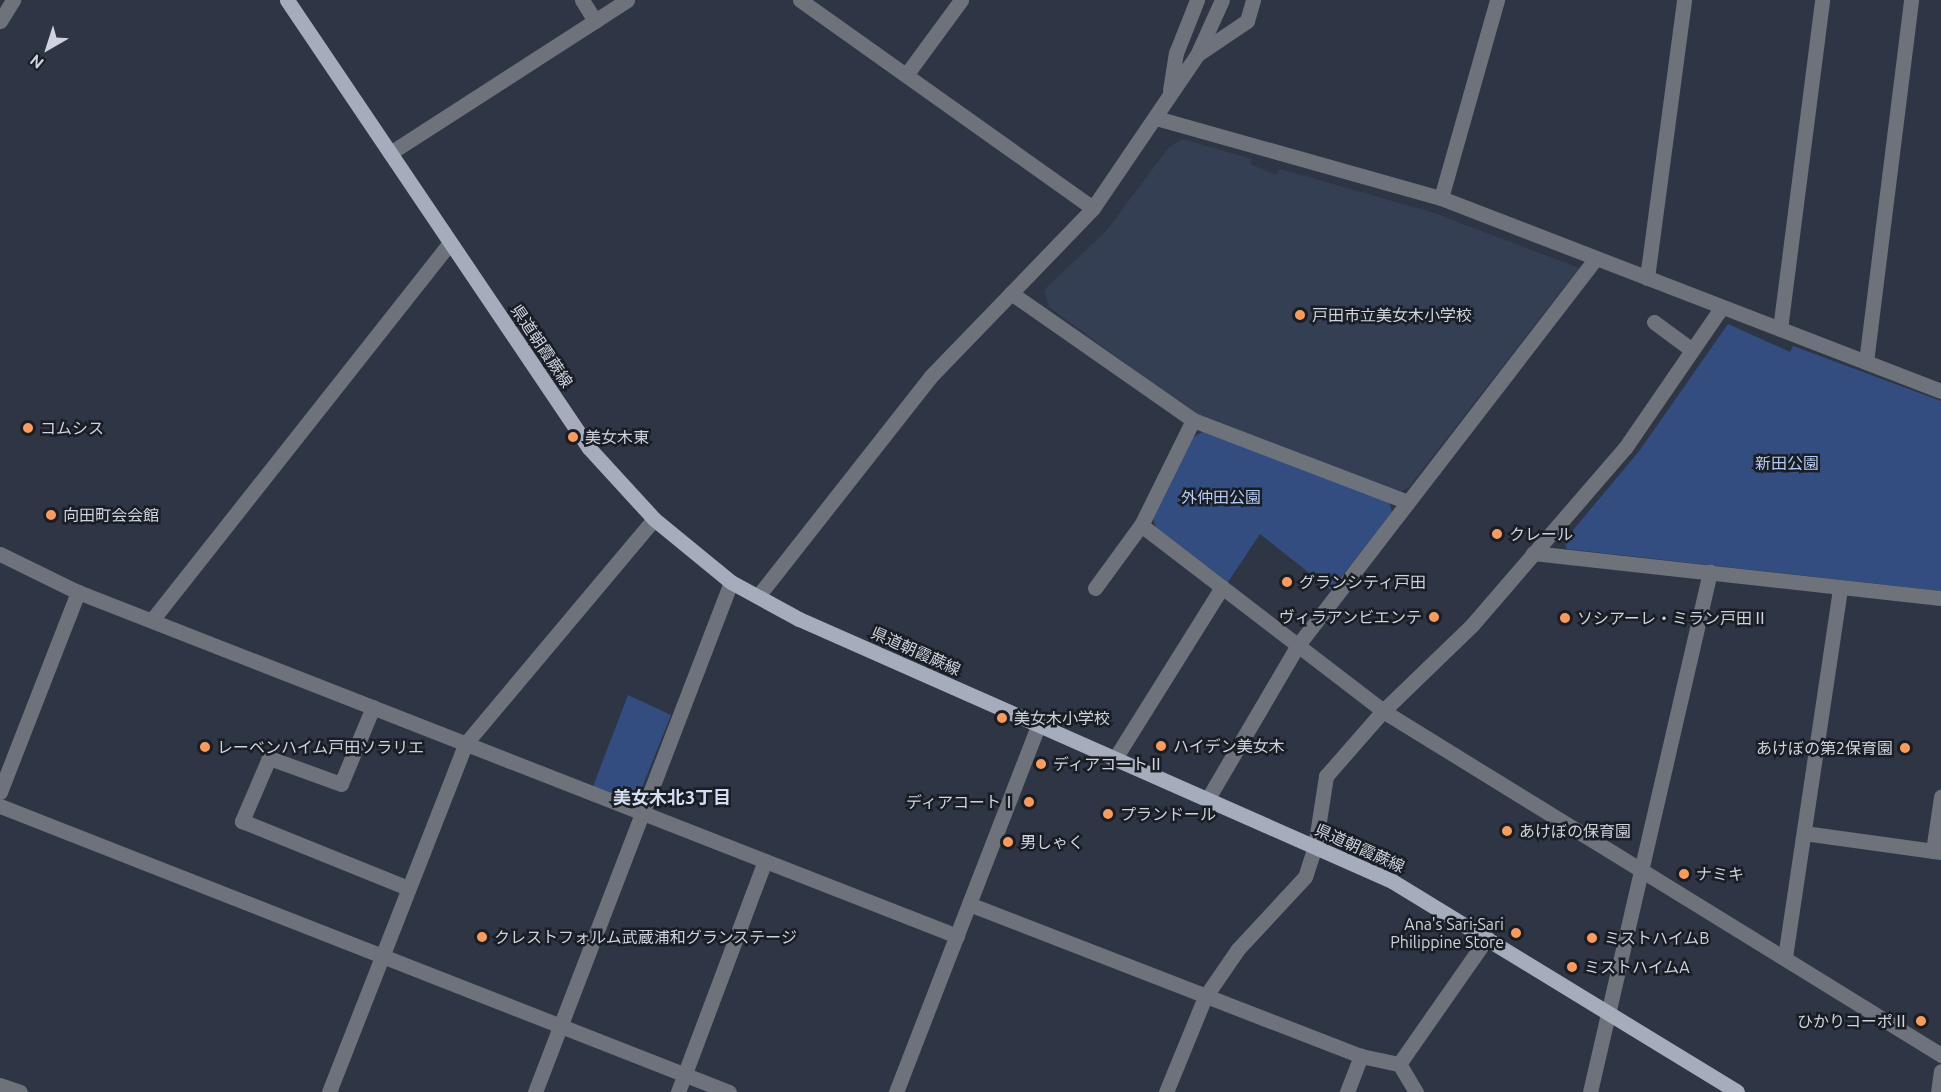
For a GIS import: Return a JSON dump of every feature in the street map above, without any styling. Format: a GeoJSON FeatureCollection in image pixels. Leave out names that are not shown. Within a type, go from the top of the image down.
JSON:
{"type":"FeatureCollection","features":[{"type":"Feature","properties":{"kind":"main road","name":"県道朝霞蕨線"},"geometry":{"type":"LineString","coordinates":[[287,0],[589,448],[654,519],[731,582],[1114,760],[1392,881],[1737,1092]]}},
{"type":"Feature","properties":{"kind":"street"},"geometry":{"type":"LineString","coordinates":[[0,21],[13,0]]}},
{"type":"Feature","properties":{"kind":"street"},"geometry":{"type":"LineString","coordinates":[[582,0],[595,21]]}},
{"type":"Feature","properties":{"kind":"street"},"geometry":{"type":"LineString","coordinates":[[390,153],[627,0]]}},
{"type":"Feature","properties":{"kind":"street"},"geometry":{"type":"LineString","coordinates":[[800,0],[1093,208]]}},
{"type":"Feature","properties":{"kind":"street"},"geometry":{"type":"LineString","coordinates":[[906,75],[961,0]]}},
{"type":"Feature","properties":{"kind":"street"},"geometry":{"type":"LineString","coordinates":[[1168,99],[1176,53],[1197,0]]}},
{"type":"Feature","properties":{"kind":"street"},"geometry":{"type":"LineString","coordinates":[[758,596],[931,376],[1093,208],[1197,55],[1222,0]]}},
{"type":"Feature","properties":{"kind":"street"},"geometry":{"type":"LineString","coordinates":[[1197,55],[1247,21],[1253,0]]}},
{"type":"Feature","properties":{"kind":"street"},"geometry":{"type":"LineString","coordinates":[[1441,198],[1497,0]]}},
{"type":"Feature","properties":{"kind":"street"},"geometry":{"type":"LineString","coordinates":[[1647,278],[1684,0]]}},
{"type":"Feature","properties":{"kind":"street"},"geometry":{"type":"LineString","coordinates":[[1779,329],[1822,0]]}},
{"type":"Feature","properties":{"kind":"street"},"geometry":{"type":"LineString","coordinates":[[1866,362],[1911,0]]}},
{"type":"Feature","properties":{"kind":"street"},"geometry":{"type":"LineString","coordinates":[[1156,118],[1441,198],[1941,391]]}},
{"type":"Feature","properties":{"kind":"street"},"geometry":{"type":"LineString","coordinates":[[152,620],[450,242]]}},
{"type":"Feature","properties":{"kind":"street"},"geometry":{"type":"LineString","coordinates":[[1207,800],[1298,645],[1596,258]]}},
{"type":"Feature","properties":{"kind":"street"},"geometry":{"type":"LineString","coordinates":[[1011,293],[1193,420],[1408,502]]}},
{"type":"Feature","properties":{"kind":"street"},"geometry":{"type":"LineString","coordinates":[[1166,1092],[1205,997],[1238,949],[1305,877],[1315,848],[1326,776],[1383,711],[1472,625],[1625,448],[1722,307]]}},
{"type":"Feature","properties":{"kind":"street"},"geometry":{"type":"LineString","coordinates":[[1654,322],[1692,350]]}},
{"type":"Feature","properties":{"kind":"street"},"geometry":{"type":"LineString","coordinates":[[1095,588],[1141,525],[1193,420]]}},
{"type":"Feature","properties":{"kind":"street"},"geometry":{"type":"LineString","coordinates":[[329,1092],[466,743],[654,519]]}},
{"type":"Feature","properties":{"kind":"street"},"geometry":{"type":"LineString","coordinates":[[1141,525],[1383,711],[1641,867],[1941,1055]]}},
{"type":"Feature","properties":{"kind":"street"},"geometry":{"type":"LineString","coordinates":[[1533,553],[1941,598]]}},
{"type":"Feature","properties":{"kind":"street"},"geometry":{"type":"LineString","coordinates":[[0,554],[78,592],[957,936]]}},
{"type":"Feature","properties":{"kind":"street"},"geometry":{"type":"LineString","coordinates":[[1590,1092],[1710,572]]}},
{"type":"Feature","properties":{"kind":"street"},"geometry":{"type":"LineString","coordinates":[[535,1092],[644,814],[731,582]]}},
{"type":"Feature","properties":{"kind":"street"},"geometry":{"type":"LineString","coordinates":[[1114,760],[1222,587]]}},
{"type":"Feature","properties":{"kind":"street"},"geometry":{"type":"LineString","coordinates":[[1785,957],[1840,587]]}},
{"type":"Feature","properties":{"kind":"street"},"geometry":{"type":"LineString","coordinates":[[0,792],[78,592]]}},
{"type":"Feature","properties":{"kind":"street"},"geometry":{"type":"LineString","coordinates":[[374,707],[341,784],[269,758],[242,821],[408,888]]}},
{"type":"Feature","properties":{"kind":"street"},"geometry":{"type":"LineString","coordinates":[[896,1092],[1038,725]]}},
{"type":"Feature","properties":{"kind":"street"},"geometry":{"type":"LineString","coordinates":[[1804,833],[1937,852],[1941,797]]}},
{"type":"Feature","properties":{"kind":"street"},"geometry":{"type":"LineString","coordinates":[[0,806],[729,1092]]}},
{"type":"Feature","properties":{"kind":"street"},"geometry":{"type":"LineString","coordinates":[[678,1092],[765,861]]}},
{"type":"Feature","properties":{"kind":"street"},"geometry":{"type":"LineString","coordinates":[[969,904],[1361,1056],[1399,1064],[1416,1092]]}},
{"type":"Feature","properties":{"kind":"street"},"geometry":{"type":"LineString","coordinates":[[1399,1064],[1487,938]]}},
{"type":"Feature","properties":{"kind":"street"},"geometry":{"type":"LineString","coordinates":[[1347,1092],[1361,1056]]}},
{"type":"Feature","properties":{"kind":"street"},"geometry":{"type":"LineString","coordinates":[[1938,1092],[1941,1071]]}},
{"type":"Feature","properties":{"kind":"street"},"geometry":{"type":"LineString","coordinates":[[0,1085],[20,1092]]}},
{"type":"Feature","properties":{"kind":"shaded area","name":"戸田市立美女木小学校"},"geometry":{"type":"Polygon","coordinates":[[[1182,139],[1252,159],[1250,164],[1276,175],[1280,169],[1434,213],[1579,268],[1408,488],[1399,492],[1193,413],[1049,307],[1044,290],[1107,230],[1169,147],[1182,139]]]}},
{"type":"Feature","properties":{"kind":"green space","name":"新田公園"},"geometry":{"type":"Polygon","coordinates":[[[1728,324],[1790,352],[1793,346],[1941,401],[1941,591],[1567,549],[1564,541],[1640,450],[1728,324]]]}},
{"type":"Feature","properties":{"kind":"green space","name":"外仲田公園"},"geometry":{"type":"Polygon","coordinates":[[[1203,432],[1389,502],[1392,512],[1331,590],[1260,534],[1228,582],[1156,528],[1153,518],[1193,437],[1203,432]]]}},
{"type":"Feature","properties":{"kind":"green space"},"geometry":{"type":"Polygon","coordinates":[[[628,695],[671,715],[635,805],[592,789],[628,695]]]}},
{"type":"Feature","properties":{"kind":"place","name":"戸田市立美女木小学校"},"geometry":{"type":"Point","coordinates":[1300,315]}},
{"type":"Feature","properties":{"kind":"place","name":"コムシス"},"geometry":{"type":"Point","coordinates":[28,428]}},
{"type":"Feature","properties":{"kind":"place","name":"美女木東"},"geometry":{"type":"Point","coordinates":[573,437]}},
{"type":"Feature","properties":{"kind":"place","name":"向田町会会館"},"geometry":{"type":"Point","coordinates":[51,515]}},
{"type":"Feature","properties":{"kind":"place","name":"クレール"},"geometry":{"type":"Point","coordinates":[1497,534]}},
{"type":"Feature","properties":{"kind":"place","name":"グランシティ戸田"},"geometry":{"type":"Point","coordinates":[1287,582]}},
{"type":"Feature","properties":{"kind":"place","name":"ヴィラアンビエンテ"},"geometry":{"type":"Point","coordinates":[1434,617]}},
{"type":"Feature","properties":{"kind":"place","name":"ソシアーレ・ミラン戸田Ⅱ"},"geometry":{"type":"Point","coordinates":[1565,618]}},
{"type":"Feature","properties":{"kind":"place","name":"美女木小学校"},"geometry":{"type":"Point","coordinates":[1002,718]}},
{"type":"Feature","properties":{"kind":"place","name":"ハイデン美女木"},"geometry":{"type":"Point","coordinates":[1161,746]}},
{"type":"Feature","properties":{"kind":"place","name":"レーベンハイム戸田ソラリエ"},"geometry":{"type":"Point","coordinates":[205,747]}},
{"type":"Feature","properties":{"kind":"place","name":"あけぼの第2保育園"},"geometry":{"type":"Point","coordinates":[1905,748]}},
{"type":"Feature","properties":{"kind":"place","name":"ディアコートⅡ"},"geometry":{"type":"Point","coordinates":[1041,764]}},
{"type":"Feature","properties":{"kind":"place","name":"ディアコートⅠ"},"geometry":{"type":"Point","coordinates":[1029,802]}},
{"type":"Feature","properties":{"kind":"place","name":"プランドール"},"geometry":{"type":"Point","coordinates":[1108,814]}},
{"type":"Feature","properties":{"kind":"place","name":"あけぼの保育園"},"geometry":{"type":"Point","coordinates":[1507,831]}},
{"type":"Feature","properties":{"kind":"place","name":"男しゃく"},"geometry":{"type":"Point","coordinates":[1008,842]}},
{"type":"Feature","properties":{"kind":"place","name":"ナミキ"},"geometry":{"type":"Point","coordinates":[1684,874]}},
{"type":"Feature","properties":{"kind":"place","name":"Ana's Sari-Sari Philippine Store"},"geometry":{"type":"Point","coordinates":[1516,933]}},
{"type":"Feature","properties":{"kind":"place","name":"クレストフォルム武蔵浦和グランステージ"},"geometry":{"type":"Point","coordinates":[482,937]}},
{"type":"Feature","properties":{"kind":"place","name":"ミストハイムB"},"geometry":{"type":"Point","coordinates":[1592,938]}},
{"type":"Feature","properties":{"kind":"place","name":"ミストハイムA"},"geometry":{"type":"Point","coordinates":[1572,967]}},
{"type":"Feature","properties":{"kind":"place","name":"ひかりコーポⅡ"},"geometry":{"type":"Point","coordinates":[1921,1021]}},
{"type":"Feature","properties":{"kind":"district","name":"美女木北3丁目"},"geometry":{"type":"Point","coordinates":[672,797]}}]}
